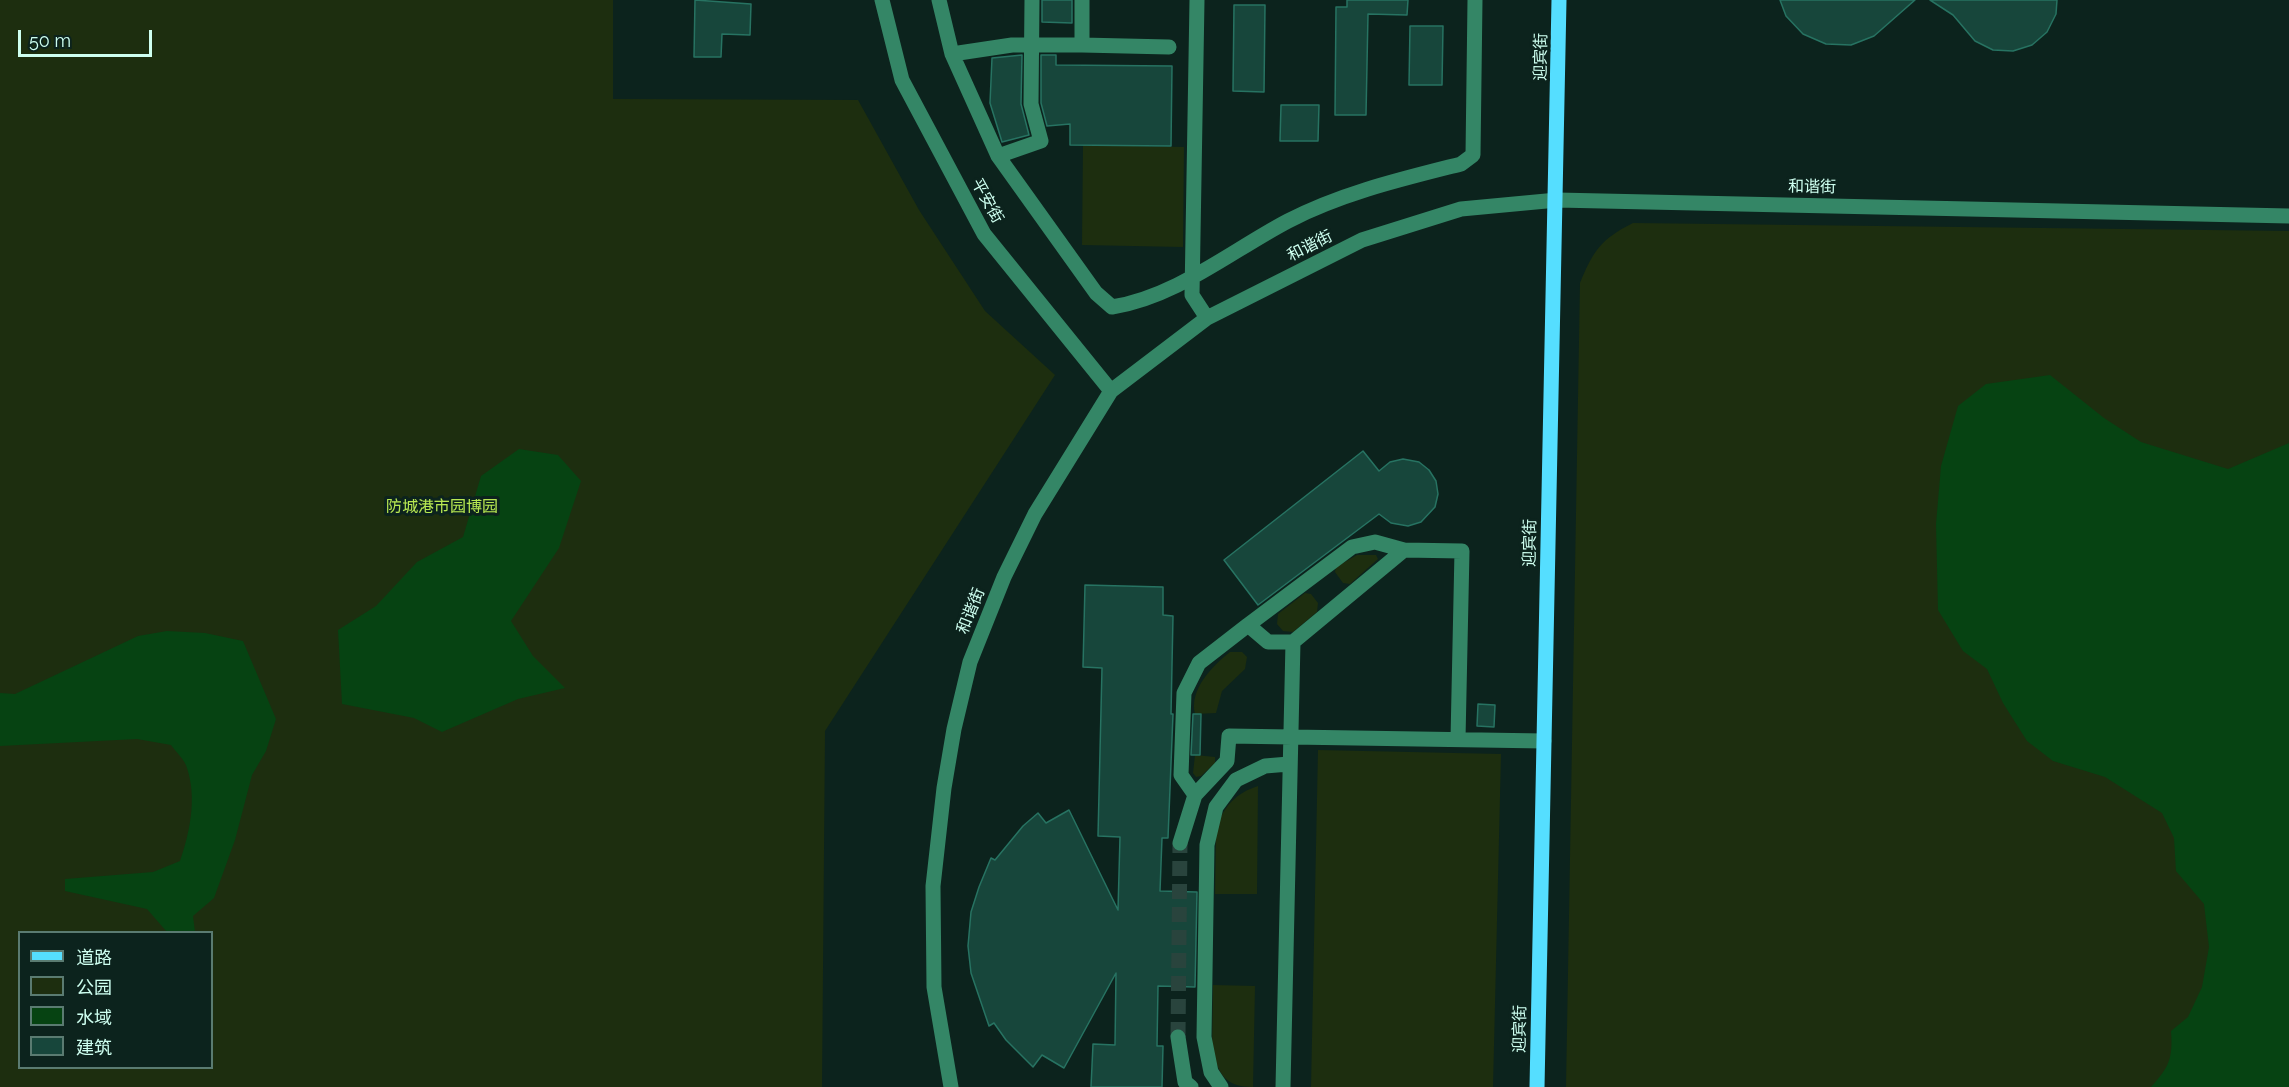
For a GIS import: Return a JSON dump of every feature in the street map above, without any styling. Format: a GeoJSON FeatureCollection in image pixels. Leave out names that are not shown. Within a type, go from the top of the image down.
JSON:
{"type":"FeatureCollection","features":[{"type":"Feature","properties":{"kind":"main road","name":"迎宾街"},"geometry":{"type":"LineString","coordinates":[[1537,1087],[1557,200],[1559,0]]}},
{"type":"Feature","properties":{"kind":"street","name":"平安街"},"geometry":{"type":"LineString","coordinates":[[882,0],[902,80],[984,234],[1111,391]]}},
{"type":"Feature","properties":{"kind":"street"},"geometry":{"type":"LineString","coordinates":[[939,0],[952,54],[998,156],[1096,293],[1112,307],[1138,303],[1192,276],[1289,220],[1362,190],[1461,164],[1473,155],[1475,0]]}},
{"type":"Feature","properties":{"kind":"street"},"geometry":{"type":"LineString","coordinates":[[998,156],[1041,141],[1031,104],[1032,0]]}},
{"type":"Feature","properties":{"kind":"street"},"geometry":{"type":"LineString","coordinates":[[1082,0],[1082,45]]}},
{"type":"Feature","properties":{"kind":"street"},"geometry":{"type":"LineString","coordinates":[[1197,0],[1192,296],[1207,318]]}},
{"type":"Feature","properties":{"kind":"street"},"geometry":{"type":"LineString","coordinates":[[952,54],[1012,45],[1170,47]]}},
{"type":"Feature","properties":{"kind":"street","name":"和谐街"},"geometry":{"type":"LineString","coordinates":[[951,1087],[934,987],[933,886],[944,788],[954,729],[970,662],[1004,577],[1035,514],[1111,391],[1207,318],[1362,240],[1461,209],[1557,200],[2289,216]]}},
{"type":"Feature","properties":{"kind":"street"},"geometry":{"type":"LineString","coordinates":[[1195,795],[1181,775],[1184,693],[1199,663],[1352,547],[1375,542],[1404,550],[1462,551],[1458,739]]}},
{"type":"Feature","properties":{"kind":"street"},"geometry":{"type":"LineString","coordinates":[[1248,625],[1268,642],[1293,642],[1404,550]]}},
{"type":"Feature","properties":{"kind":"street"},"geometry":{"type":"LineString","coordinates":[[1283,1087],[1288,764],[1293,642]]}},
{"type":"Feature","properties":{"kind":"street"},"geometry":{"type":"LineString","coordinates":[[1180,843],[1195,795],[1227,761],[1229,736],[1544,741]]}},
{"type":"Feature","properties":{"kind":"street"},"geometry":{"type":"LineString","coordinates":[[1221,1087],[1210,1072],[1204,1037],[1207,845],[1216,807],[1236,780],[1265,766],[1288,764]]}},
{"type":"Feature","properties":{"kind":"street"},"geometry":{"type":"LineString","coordinates":[[1178,1037],[1187,1085]]}},
{"type":"Feature","properties":{"kind":"green space","name":"防城港市园博园"},"geometry":{"type":"Polygon","coordinates":[[[0,0],[613,0],[613,99],[858,100],[919,210],[985,311],[1055,375],[825,731],[822,1087],[0,1087],[0,0]]]}},
{"type":"Feature","properties":{"kind":"green space"},"geometry":{"type":"Polygon","coordinates":[[[1083,145],[1184,147],[1183,247],[1082,245],[1083,145]]]}},
{"type":"Feature","properties":{"kind":"green space"},"geometry":{"type":"Polygon","coordinates":[[[1633,223],[2289,231],[2289,1087],[1566,1087],[1580,283],[1589,262],[1599,247],[1633,223]]]}},
{"type":"Feature","properties":{"kind":"green space"},"geometry":{"type":"Polygon","coordinates":[[[1357,555],[1376,555],[1378,559],[1350,584],[1343,583],[1335,572],[1336,567],[1357,555]]]}},
{"type":"Feature","properties":{"kind":"green space"},"geometry":{"type":"Polygon","coordinates":[[[1305,593],[1311,594],[1318,603],[1317,612],[1293,632],[1283,631],[1277,624],[1278,614],[1305,593]]]}},
{"type":"Feature","properties":{"kind":"green space"},"geometry":{"type":"Polygon","coordinates":[[[1230,652],[1242,652],[1247,657],[1245,669],[1222,691],[1216,713],[1195,714],[1195,696],[1204,679],[1209,671],[1230,652]]]}},
{"type":"Feature","properties":{"kind":"green space"},"geometry":{"type":"Polygon","coordinates":[[[1318,750],[1501,754],[1493,1087],[1311,1087],[1318,750]]]}},
{"type":"Feature","properties":{"kind":"green space"},"geometry":{"type":"Polygon","coordinates":[[[1195,755],[1215,757],[1215,763],[1201,776],[1196,777],[1193,773],[1195,755]]]}},
{"type":"Feature","properties":{"kind":"green space"},"geometry":{"type":"Polygon","coordinates":[[[1258,786],[1257,894],[1215,894],[1216,828],[1232,801],[1243,792],[1258,786]]]}},
{"type":"Feature","properties":{"kind":"green space"},"geometry":{"type":"Polygon","coordinates":[[[1213,985],[1255,986],[1253,1087],[1230,1082],[1218,1066],[1212,1050],[1213,985]]]}},
{"type":"Feature","properties":{"kind":"water"},"geometry":{"type":"Polygon","coordinates":[[[2050,375],[2104,418],[2141,442],[2228,469],[2289,443],[2289,1087],[2151,1087],[2166,1068],[2171,1049],[2171,1031],[2188,1017],[2202,987],[2209,947],[2204,904],[2176,871],[2174,838],[2162,813],[2105,777],[2053,761],[2027,741],[2003,703],[1987,669],[1963,651],[1938,610],[1936,524],[1941,466],[1958,406],[1986,384],[2050,375]]]}},
{"type":"Feature","properties":{"kind":"water"},"geometry":{"type":"Polygon","coordinates":[[[519,449],[558,455],[581,481],[559,548],[511,621],[533,656],[565,688],[518,699],[442,732],[414,718],[342,704],[338,630],[376,606],[417,562],[463,537],[481,476],[519,449]]]}},
{"type":"Feature","properties":{"kind":"water"},"geometry":{"type":"Polygon","coordinates":[[[167,631],[205,633],[243,641],[276,719],[266,751],[252,775],[235,840],[214,898],[193,916],[195,931],[166,931],[147,909],[65,891],[65,879],[153,872],[180,861],[189,827],[192,791],[186,765],[171,745],[137,739],[0,746],[0,693],[15,694],[138,636],[167,631]]]}},
{"type":"Feature","properties":{"kind":"building"},"geometry":{"type":"Polygon","coordinates":[[[695,0],[751,4],[750,35],[722,34],[721,57],[694,57],[695,0]]]}},
{"type":"Feature","properties":{"kind":"building"},"geometry":{"type":"Polygon","coordinates":[[[1042,0],[1072,0],[1072,23],[1042,22],[1042,0]]]}},
{"type":"Feature","properties":{"kind":"building"},"geometry":{"type":"Polygon","coordinates":[[[1347,0],[1408,0],[1407,15],[1368,14],[1366,115],[1335,115],[1336,7],[1347,7],[1347,0]]]}},
{"type":"Feature","properties":{"kind":"building"},"geometry":{"type":"Polygon","coordinates":[[[1780,0],[1915,0],[1874,36],[1851,45],[1826,44],[1803,34],[1786,16],[1780,0]]]}},
{"type":"Feature","properties":{"kind":"building"},"geometry":{"type":"Polygon","coordinates":[[[1930,0],[2057,0],[2056,14],[2047,32],[2032,45],[2013,51],[1993,50],[1975,41],[1953,15],[1930,0]]]}},
{"type":"Feature","properties":{"kind":"building"},"geometry":{"type":"Polygon","coordinates":[[[1234,5],[1265,5],[1264,92],[1233,91],[1234,5]]]}},
{"type":"Feature","properties":{"kind":"building"},"geometry":{"type":"Polygon","coordinates":[[[1410,26],[1443,26],[1442,85],[1409,85],[1410,26]]]}},
{"type":"Feature","properties":{"kind":"building"},"geometry":{"type":"Polygon","coordinates":[[[1022,55],[1021,104],[1029,135],[1002,142],[990,103],[992,58],[1022,55]]]}},
{"type":"Feature","properties":{"kind":"building"},"geometry":{"type":"Polygon","coordinates":[[[1041,55],[1056,55],[1056,65],[1172,66],[1171,146],[1070,145],[1070,124],[1047,126],[1041,103],[1041,55]]]}},
{"type":"Feature","properties":{"kind":"building"},"geometry":{"type":"Polygon","coordinates":[[[1281,105],[1319,105],[1318,141],[1280,141],[1281,105]]]}},
{"type":"Feature","properties":{"kind":"building"},"geometry":{"type":"Polygon","coordinates":[[[1363,451],[1379,471],[1390,462],[1403,459],[1419,462],[1429,470],[1436,481],[1438,494],[1435,507],[1421,522],[1408,526],[1391,523],[1379,514],[1258,605],[1224,560],[1363,451]]]}},
{"type":"Feature","properties":{"kind":"building"},"geometry":{"type":"Polygon","coordinates":[[[1085,585],[1163,587],[1163,615],[1173,616],[1171,714],[1173,714],[1168,838],[1162,838],[1160,891],[1197,892],[1195,987],[1158,986],[1157,1046],[1163,1046],[1162,1087],[1091,1087],[1093,1044],[1115,1045],[1116,973],[1064,1068],[1042,1055],[1033,1067],[1006,1040],[994,1023],[989,1026],[971,973],[968,946],[971,912],[991,858],[995,860],[1023,826],[1038,813],[1046,823],[1069,810],[1118,910],[1120,837],[1098,836],[1102,668],[1083,667],[1085,585]]]}},
{"type":"Feature","properties":{"kind":"building"},"geometry":{"type":"Polygon","coordinates":[[[1478,704],[1495,705],[1494,727],[1477,726],[1478,704]]]}},
{"type":"Feature","properties":{"kind":"building"},"geometry":{"type":"Polygon","coordinates":[[[1193,714],[1201,714],[1200,755],[1191,755],[1193,714]]]}},
{"type":"Feature","properties":{"kind":"tunnel"},"geometry":{"type":"LineString","coordinates":[[1178,1037],[1180,843]]}}]}
